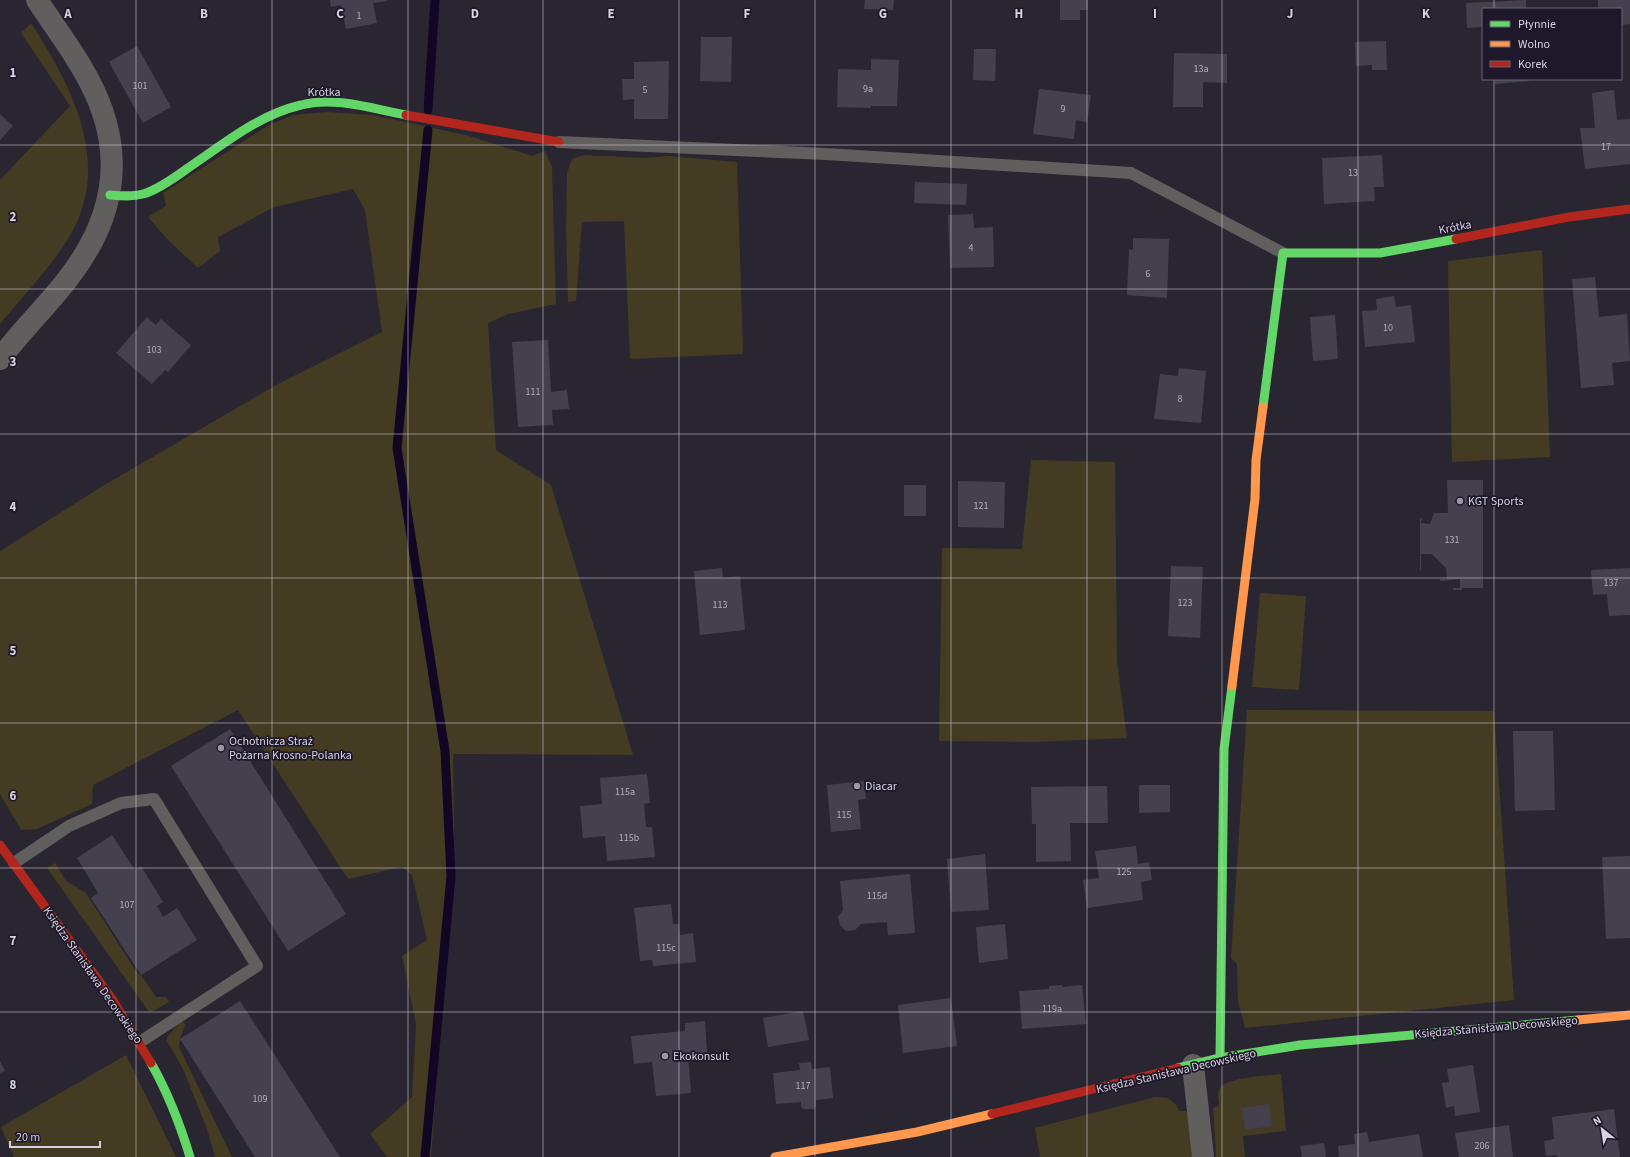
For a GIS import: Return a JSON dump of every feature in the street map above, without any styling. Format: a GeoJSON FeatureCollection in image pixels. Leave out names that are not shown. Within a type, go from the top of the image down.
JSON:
{"type":"FeatureCollection","features":[{"type":"Feature","properties":{"kind":"street"},"geometry":{"type":"LineString","coordinates":[[0,359],[68,279],[92,242],[103,220],[110,195],[112,167],[109,139],[102,110],[86,76],[37,0]]}},
{"type":"Feature","properties":{"kind":"street","name":"Krótka"},"geometry":{"type":"LineString","coordinates":[[110,195],[128,197],[145,194],[175,177],[252,124],[278,111],[302,104],[335,102],[559,142]]}},
{"type":"Feature","properties":{"kind":"street","name":"Krótka"},"geometry":{"type":"LineString","coordinates":[[1283,253],[1380,253],[1569,217],[1630,209]]}},
{"type":"Feature","properties":{"kind":"street"},"geometry":{"type":"LineString","coordinates":[[1220,1058],[1224,749],[1255,499],[1256,460],[1283,253]]}},
{"type":"Feature","properties":{"kind":"street","name":"Księdza Stanisława Decowskiego"},"geometry":{"type":"LineString","coordinates":[[0,845],[114,1001],[140,1042],[169,1095],[190,1157]]}},
{"type":"Feature","properties":{"kind":"street","name":"Księdza Stanisława Decowskiego"},"geometry":{"type":"LineString","coordinates":[[775,1157],[917,1132],[1220,1058],[1300,1045],[1630,1015]]}},
{"type":"Feature","properties":{"kind":"street"},"geometry":{"type":"LineString","coordinates":[[1193,1065],[1203,1157]]}},
{"type":"Feature","properties":{"kind":"lane"},"geometry":{"type":"LineString","coordinates":[[559,142],[826,154],[1131,173],[1283,253]]}},
{"type":"Feature","properties":{"kind":"lane"},"geometry":{"type":"LineString","coordinates":[[14,863],[69,826],[121,803],[154,799],[257,966],[140,1042]]}},
{"type":"Feature","properties":{"kind":"shaded area"},"geometry":{"type":"Polygon","coordinates":[[[31,23],[61,73],[73,100],[82,127],[87,155],[87,183],[81,211],[68,239],[44,272],[0,324],[0,180],[70,106],[21,33],[31,23]]]}},
{"type":"Feature","properties":{"kind":"shaded area"},"geometry":{"type":"Polygon","coordinates":[[[327,112],[373,115],[466,135],[532,156],[545,151],[552,167],[556,304],[508,314],[488,323],[496,450],[551,485],[633,755],[453,754],[454,837],[431,1157],[387,1157],[370,1134],[412,1097],[416,1024],[402,956],[427,940],[412,875],[402,867],[348,879],[238,710],[93,785],[92,804],[37,829],[21,830],[0,794],[0,551],[101,487],[278,384],[382,332],[365,210],[353,189],[274,207],[218,237],[220,251],[198,268],[168,240],[148,217],[166,206],[163,193],[269,125],[293,115],[327,112]]]}},
{"type":"Feature","properties":{"kind":"shaded area"},"geometry":{"type":"Polygon","coordinates":[[[584,155],[647,158],[669,156],[737,162],[743,354],[630,359],[624,221],[582,222],[576,301],[568,302],[566,228],[567,173],[572,159],[584,155]]]}},
{"type":"Feature","properties":{"kind":"shaded area"},"geometry":{"type":"Polygon","coordinates":[[[1542,250],[1550,457],[1452,462],[1448,261],[1542,250]]]}},
{"type":"Feature","properties":{"kind":"shaded area"},"geometry":{"type":"Polygon","coordinates":[[[1031,460],[1115,462],[1117,662],[1127,738],[1033,742],[939,741],[942,548],[1022,549],[1031,460]]]}},
{"type":"Feature","properties":{"kind":"shaded area"},"geometry":{"type":"Polygon","coordinates":[[[1260,593],[1306,596],[1299,690],[1252,687],[1260,593]]]}},
{"type":"Feature","properties":{"kind":"shaded area"},"geometry":{"type":"Polygon","coordinates":[[[1247,710],[1494,711],[1514,1000],[1245,1028],[1238,1001],[1237,964],[1231,958],[1247,710]]]}},
{"type":"Feature","properties":{"kind":"shaded area"},"geometry":{"type":"Polygon","coordinates":[[[55,863],[66,881],[86,893],[137,973],[141,975],[156,997],[166,997],[169,1002],[150,1012],[147,1009],[47,868],[55,863]]]}},
{"type":"Feature","properties":{"kind":"shaded area"},"geometry":{"type":"Polygon","coordinates":[[[182,1020],[185,1025],[179,1047],[232,1157],[215,1157],[207,1129],[184,1071],[167,1041],[167,1037],[182,1020]]]}},
{"type":"Feature","properties":{"kind":"shaded area"},"geometry":{"type":"Polygon","coordinates":[[[126,1055],[176,1157],[14,1157],[1,1127],[126,1055]]]}},
{"type":"Feature","properties":{"kind":"shaded area"},"geometry":{"type":"Polygon","coordinates":[[[1281,1074],[1286,1131],[1243,1136],[1245,1157],[1216,1157],[1213,1108],[1219,1106],[1218,1092],[1222,1086],[1237,1080],[1281,1074]]]}},
{"type":"Feature","properties":{"kind":"shaded area"},"geometry":{"type":"Polygon","coordinates":[[[1155,1097],[1168,1098],[1177,1106],[1179,1111],[1186,1111],[1188,1115],[1193,1157],[1040,1157],[1035,1128],[1155,1097]]]}},
{"type":"Feature","properties":{"kind":"building"},"geometry":{"type":"Polygon","coordinates":[[[330,0],[387,1],[373,3],[377,23],[346,29],[341,5],[331,7],[330,0]]]}},
{"type":"Feature","properties":{"kind":"building"},"geometry":{"type":"Polygon","coordinates":[[[865,0],[894,0],[893,10],[864,9],[865,0]]]}},
{"type":"Feature","properties":{"kind":"building"},"geometry":{"type":"Polygon","coordinates":[[[1060,0],[1088,0],[1088,10],[1080,10],[1080,20],[1060,20],[1060,0]]]}},
{"type":"Feature","properties":{"kind":"building"},"geometry":{"type":"Polygon","coordinates":[[[1526,0],[1526,8],[1482,8],[1482,27],[1467,28],[1466,3],[1526,0]]]}},
{"type":"Feature","properties":{"kind":"building"},"geometry":{"type":"Polygon","coordinates":[[[1598,0],[1630,0],[1630,24],[1622,25],[1622,8],[1598,8],[1598,0]]]}},
{"type":"Feature","properties":{"kind":"building"},"geometry":{"type":"Polygon","coordinates":[[[701,37],[732,37],[731,82],[700,81],[701,37]]]}},
{"type":"Feature","properties":{"kind":"building"},"geometry":{"type":"Polygon","coordinates":[[[1386,41],[1387,70],[1372,70],[1372,65],[1356,66],[1355,42],[1386,41]]]}},
{"type":"Feature","properties":{"kind":"building"},"geometry":{"type":"Polygon","coordinates":[[[137,46],[171,107],[143,123],[109,62],[137,46]]]}},
{"type":"Feature","properties":{"kind":"building"},"geometry":{"type":"Polygon","coordinates":[[[974,49],[996,49],[995,81],[973,80],[974,49]]]}},
{"type":"Feature","properties":{"kind":"building"},"geometry":{"type":"Polygon","coordinates":[[[1174,53],[1227,54],[1227,83],[1203,82],[1203,107],[1173,107],[1174,53]]]}},
{"type":"Feature","properties":{"kind":"building"},"geometry":{"type":"Polygon","coordinates":[[[871,59],[899,60],[897,106],[871,106],[871,108],[837,107],[838,69],[871,70],[871,59]]]}},
{"type":"Feature","properties":{"kind":"building"},"geometry":{"type":"Polygon","coordinates":[[[669,61],[668,119],[634,119],[634,99],[623,100],[622,79],[634,79],[634,62],[669,61]]]}},
{"type":"Feature","properties":{"kind":"building"},"geometry":{"type":"Polygon","coordinates":[[[1495,80],[1529,80],[1529,81],[1495,84],[1495,80]]]}},
{"type":"Feature","properties":{"kind":"building"},"geometry":{"type":"Polygon","coordinates":[[[1039,89],[1091,95],[1087,122],[1076,120],[1074,139],[1033,134],[1039,89]]]}},
{"type":"Feature","properties":{"kind":"building"},"geometry":{"type":"Polygon","coordinates":[[[1614,90],[1617,120],[1630,119],[1630,164],[1585,169],[1580,128],[1595,128],[1592,93],[1614,90]]]}},
{"type":"Feature","properties":{"kind":"building"},"geometry":{"type":"Polygon","coordinates":[[[0,114],[13,126],[0,140],[0,114]]]}},
{"type":"Feature","properties":{"kind":"building"},"geometry":{"type":"Polygon","coordinates":[[[1382,155],[1384,187],[1374,187],[1375,201],[1324,204],[1322,158],[1382,155]]]}},
{"type":"Feature","properties":{"kind":"building"},"geometry":{"type":"Polygon","coordinates":[[[915,182],[967,184],[966,205],[914,203],[915,182]]]}},
{"type":"Feature","properties":{"kind":"building"},"geometry":{"type":"Polygon","coordinates":[[[973,214],[974,228],[993,227],[994,267],[950,268],[948,215],[973,214]]]}},
{"type":"Feature","properties":{"kind":"building"},"geometry":{"type":"Polygon","coordinates":[[[1133,238],[1169,239],[1167,298],[1127,295],[1129,249],[1133,250],[1133,238]]]}},
{"type":"Feature","properties":{"kind":"building"},"geometry":{"type":"Polygon","coordinates":[[[1595,277],[1599,317],[1627,314],[1630,361],[1612,363],[1614,385],[1581,388],[1572,279],[1595,277]]]}},
{"type":"Feature","properties":{"kind":"building"},"geometry":{"type":"Polygon","coordinates":[[[1394,296],[1396,307],[1411,305],[1415,342],[1365,347],[1362,311],[1377,310],[1376,299],[1394,296]]]}},
{"type":"Feature","properties":{"kind":"building"},"geometry":{"type":"Polygon","coordinates":[[[1335,315],[1338,359],[1313,361],[1310,317],[1335,315]]]}},
{"type":"Feature","properties":{"kind":"building"},"geometry":{"type":"Polygon","coordinates":[[[147,317],[156,325],[161,319],[191,345],[168,372],[165,370],[152,384],[116,353],[147,317]]]}},
{"type":"Feature","properties":{"kind":"building"},"geometry":{"type":"Polygon","coordinates":[[[548,340],[551,392],[567,390],[569,409],[552,410],[553,425],[518,427],[512,342],[548,340]]]}},
{"type":"Feature","properties":{"kind":"building"},"geometry":{"type":"Polygon","coordinates":[[[1179,368],[1206,371],[1201,423],[1154,419],[1160,374],[1178,376],[1179,368]]]}},
{"type":"Feature","properties":{"kind":"building"},"geometry":{"type":"Polygon","coordinates":[[[1447,480],[1483,480],[1483,589],[1462,588],[1462,590],[1453,590],[1453,588],[1460,588],[1460,579],[1440,581],[1440,579],[1447,579],[1446,568],[1432,554],[1421,554],[1420,570],[1420,518],[1422,518],[1421,523],[1430,524],[1434,513],[1448,513],[1447,480]]]}},
{"type":"Feature","properties":{"kind":"building"},"geometry":{"type":"Polygon","coordinates":[[[958,481],[1005,482],[1004,528],[958,527],[958,481]]]}},
{"type":"Feature","properties":{"kind":"building"},"geometry":{"type":"Polygon","coordinates":[[[904,485],[926,485],[926,516],[904,516],[904,485]]]}},
{"type":"Feature","properties":{"kind":"building"},"geometry":{"type":"Polygon","coordinates":[[[1171,566],[1203,567],[1200,638],[1168,636],[1171,566]]]}},
{"type":"Feature","properties":{"kind":"building"},"geometry":{"type":"Polygon","coordinates":[[[722,568],[723,578],[740,576],[745,630],[700,635],[694,571],[722,568]]]}},
{"type":"Feature","properties":{"kind":"building"},"geometry":{"type":"Polygon","coordinates":[[[1630,568],[1630,615],[1609,616],[1607,594],[1593,595],[1591,570],[1630,568]]]}},
{"type":"Feature","properties":{"kind":"building"},"geometry":{"type":"Polygon","coordinates":[[[230,729],[346,914],[288,951],[171,766],[230,729]]]}},
{"type":"Feature","properties":{"kind":"building"},"geometry":{"type":"Polygon","coordinates":[[[1513,731],[1553,731],[1555,810],[1515,811],[1513,731]]]}},
{"type":"Feature","properties":{"kind":"building"},"geometry":{"type":"Polygon","coordinates":[[[647,774],[650,803],[644,804],[646,827],[652,827],[655,857],[607,861],[605,836],[583,838],[580,806],[602,804],[600,778],[647,774]]]}},
{"type":"Feature","properties":{"kind":"building"},"geometry":{"type":"Polygon","coordinates":[[[864,781],[866,799],[858,800],[861,829],[831,832],[827,785],[864,781]]]}},
{"type":"Feature","properties":{"kind":"building"},"geometry":{"type":"Polygon","coordinates":[[[1139,785],[1170,785],[1170,812],[1139,813],[1139,785]]]}},
{"type":"Feature","properties":{"kind":"building"},"geometry":{"type":"Polygon","coordinates":[[[1107,786],[1108,823],[1070,823],[1071,861],[1036,862],[1036,824],[1032,824],[1031,787],[1107,786]]]}},
{"type":"Feature","properties":{"kind":"building"},"geometry":{"type":"Polygon","coordinates":[[[112,835],[135,870],[141,866],[163,902],[157,906],[163,917],[177,908],[197,940],[141,975],[91,898],[98,893],[77,858],[112,835]]]}},
{"type":"Feature","properties":{"kind":"building"},"geometry":{"type":"Polygon","coordinates":[[[1136,846],[1138,864],[1149,862],[1152,880],[1141,882],[1143,900],[1087,908],[1083,880],[1099,878],[1095,851],[1136,846]]]}},
{"type":"Feature","properties":{"kind":"building"},"geometry":{"type":"Polygon","coordinates":[[[985,854],[989,910],[951,912],[947,859],[985,854]]]}},
{"type":"Feature","properties":{"kind":"building"},"geometry":{"type":"Polygon","coordinates":[[[1630,856],[1630,938],[1606,939],[1602,857],[1630,856]]]}},
{"type":"Feature","properties":{"kind":"building"},"geometry":{"type":"Polygon","coordinates":[[[910,874],[915,933],[888,935],[887,922],[861,924],[855,930],[846,931],[840,925],[838,917],[843,910],[840,881],[910,874]]]}},
{"type":"Feature","properties":{"kind":"building"},"geometry":{"type":"Polygon","coordinates":[[[671,904],[673,924],[679,924],[680,935],[693,933],[696,962],[653,966],[652,960],[640,961],[634,908],[671,904]]]}},
{"type":"Feature","properties":{"kind":"building"},"geometry":{"type":"Polygon","coordinates":[[[1005,924],[1008,959],[979,963],[976,927],[1005,924]]]}},
{"type":"Feature","properties":{"kind":"building"},"geometry":{"type":"Polygon","coordinates":[[[1062,985],[1062,987],[1082,985],[1086,1024],[1022,1029],[1019,991],[1049,989],[1049,986],[1062,985]]]}},
{"type":"Feature","properties":{"kind":"building"},"geometry":{"type":"Polygon","coordinates":[[[951,998],[957,1046],[903,1053],[898,1005],[951,998]]]}},
{"type":"Feature","properties":{"kind":"building"},"geometry":{"type":"Polygon","coordinates":[[[240,1001],[340,1157],[255,1157],[180,1039],[240,1001]]]}},
{"type":"Feature","properties":{"kind":"building"},"geometry":{"type":"Polygon","coordinates":[[[803,1011],[809,1040],[768,1047],[763,1018],[803,1011]]]}},
{"type":"Feature","properties":{"kind":"building"},"geometry":{"type":"Polygon","coordinates":[[[705,1021],[707,1053],[688,1055],[691,1093],[656,1096],[652,1062],[634,1064],[631,1036],[685,1031],[685,1023],[705,1021]]]}},
{"type":"Feature","properties":{"kind":"building"},"geometry":{"type":"Polygon","coordinates":[[[0,1061],[5,1071],[0,1073],[0,1061]]]}},
{"type":"Feature","properties":{"kind":"building"},"geometry":{"type":"Polygon","coordinates":[[[811,1062],[812,1069],[830,1067],[833,1098],[816,1100],[816,1106],[814,1109],[804,1109],[801,1107],[801,1102],[776,1104],[773,1073],[800,1070],[799,1063],[811,1062]]]}},
{"type":"Feature","properties":{"kind":"building"},"geometry":{"type":"Polygon","coordinates":[[[1473,1065],[1480,1112],[1455,1116],[1454,1106],[1446,1108],[1442,1083],[1449,1082],[1447,1069],[1473,1065]]]}},
{"type":"Feature","properties":{"kind":"building"},"geometry":{"type":"Polygon","coordinates":[[[1269,1104],[1272,1126],[1245,1130],[1242,1108],[1269,1104]]]}},
{"type":"Feature","properties":{"kind":"building"},"geometry":{"type":"Polygon","coordinates":[[[1614,1109],[1620,1157],[1546,1156],[1544,1141],[1554,1139],[1552,1117],[1614,1109]]]}},
{"type":"Feature","properties":{"kind":"building"},"geometry":{"type":"Polygon","coordinates":[[[1509,1125],[1513,1157],[1459,1157],[1455,1133],[1509,1125]]]}},
{"type":"Feature","properties":{"kind":"building"},"geometry":{"type":"Polygon","coordinates":[[[1367,1132],[1369,1142],[1419,1134],[1423,1157],[1339,1157],[1338,1146],[1355,1144],[1354,1134],[1367,1132]]]}},
{"type":"Feature","properties":{"kind":"building"},"geometry":{"type":"Polygon","coordinates":[[[1324,1143],[1326,1157],[1302,1157],[1300,1146],[1324,1143]]]}},
{"type":"Feature","properties":{"kind":"waterway"},"geometry":{"type":"LineString","coordinates":[[428,110],[435,0]]}},
{"type":"Feature","properties":{"kind":"waterway"},"geometry":{"type":"LineString","coordinates":[[425,1157],[451,876],[445,751],[397,448],[428,130]]}},
{"type":"Feature","properties":{"kind":"traffic: fast"},"geometry":{"type":"LineString","coordinates":[[110,195],[135,196],[154,190],[242,131],[270,116],[301,105],[327,102],[354,104],[406,115]]}},
{"type":"Feature","properties":{"kind":"traffic: fast"},"geometry":{"type":"LineString","coordinates":[[1263,407],[1283,253],[1380,253],[1456,239]]}},
{"type":"Feature","properties":{"kind":"traffic: fast"},"geometry":{"type":"LineString","coordinates":[[1220,1058],[1224,749],[1232,686]]}},
{"type":"Feature","properties":{"kind":"traffic: fast"},"geometry":{"type":"LineString","coordinates":[[1178,1068],[1220,1058],[1300,1045],[1578,1020]]}},
{"type":"Feature","properties":{"kind":"traffic: fast"},"geometry":{"type":"LineString","coordinates":[[151,1063],[173,1109],[190,1157]]}},
{"type":"Feature","properties":{"kind":"traffic: slow"},"geometry":{"type":"LineString","coordinates":[[1232,686],[1255,499],[1256,460],[1263,407]]}},
{"type":"Feature","properties":{"kind":"traffic: slow"},"geometry":{"type":"LineString","coordinates":[[1578,1020],[1630,1015]]}},
{"type":"Feature","properties":{"kind":"traffic: slow"},"geometry":{"type":"LineString","coordinates":[[775,1157],[917,1132],[992,1114]]}},
{"type":"Feature","properties":{"kind":"traffic: jam"},"geometry":{"type":"LineString","coordinates":[[406,115],[559,142]]}},
{"type":"Feature","properties":{"kind":"traffic: jam"},"geometry":{"type":"LineString","coordinates":[[1456,239],[1569,217],[1630,209]]}},
{"type":"Feature","properties":{"kind":"traffic: jam"},"geometry":{"type":"LineString","coordinates":[[0,845],[112,999],[151,1063]]}},
{"type":"Feature","properties":{"kind":"traffic: jam"},"geometry":{"type":"LineString","coordinates":[[992,1114],[1178,1068]]}},
{"type":"Feature","properties":{"kind":"place","name":"KGT Sports"},"geometry":{"type":"Point","coordinates":[1460,501]}},
{"type":"Feature","properties":{"kind":"place","name":"Ochotnicza Straż Pożarna Krosno-Polanka"},"geometry":{"type":"Point","coordinates":[221,748]}},
{"type":"Feature","properties":{"kind":"place","name":"Diacar"},"geometry":{"type":"Point","coordinates":[857,786]}},
{"type":"Feature","properties":{"kind":"place","name":"Ekokonsult"},"geometry":{"type":"Point","coordinates":[665,1056]}}]}
